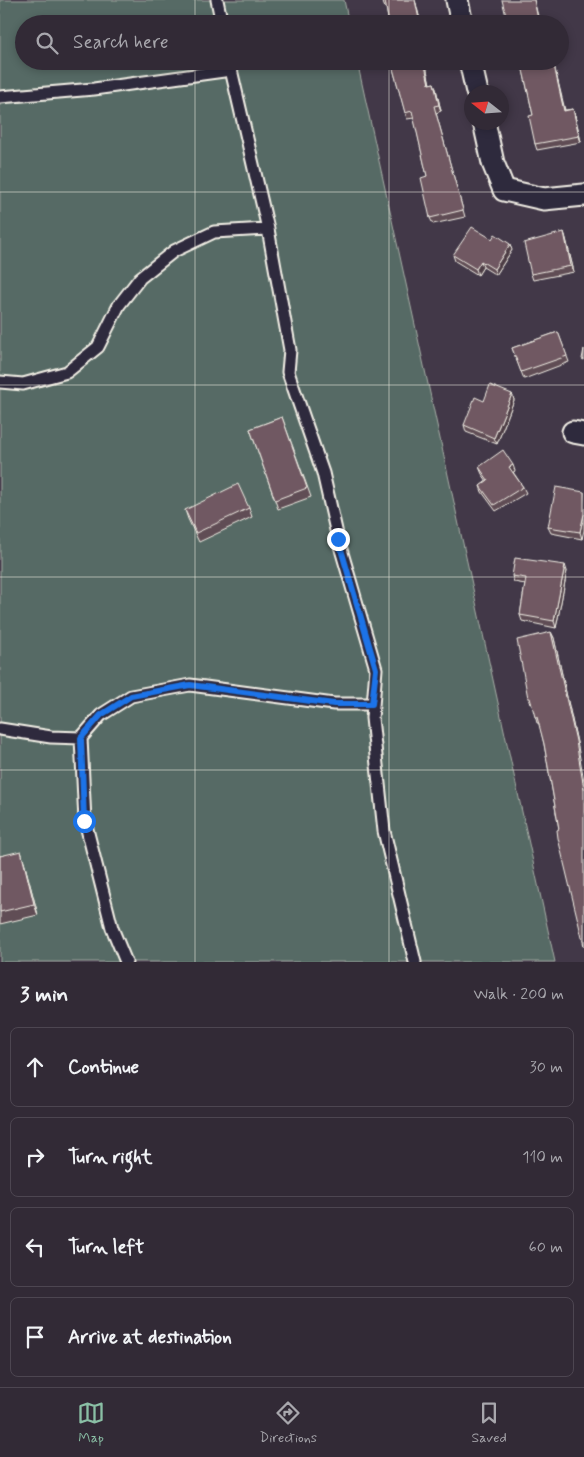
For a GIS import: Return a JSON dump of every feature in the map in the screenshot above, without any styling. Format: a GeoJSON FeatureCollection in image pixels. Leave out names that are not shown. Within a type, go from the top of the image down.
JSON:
{"type":"FeatureCollection","features":[{"type":"Feature","properties":{"kind":"street"},"geometry":{"type":"LineString","coordinates":[[456,0],[460,15]]}},
{"type":"Feature","properties":{"kind":"street"},"geometry":{"type":"LineString","coordinates":[[472,70],[475,85]]}},
{"type":"Feature","properties":{"kind":"street"},"geometry":{"type":"LineString","coordinates":[[486,130],[493,163],[504,190],[544,199],[584,195]]}},
{"type":"Feature","properties":{"kind":"lane"},"geometry":{"type":"LineString","coordinates":[[217,0],[220,15]]}},
{"type":"Feature","properties":{"kind":"lane"},"geometry":{"type":"LineString","coordinates":[[0,97],[94,89],[206,70]]}},
{"type":"Feature","properties":{"kind":"lane"},"geometry":{"type":"LineString","coordinates":[[231,70],[268,229],[290,350],[288,372],[323,473],[338,539],[376,669],[372,718],[384,831],[415,962]]}},
{"type":"Feature","properties":{"kind":"lane"},"geometry":{"type":"LineString","coordinates":[[0,382],[23,384],[67,372],[98,347],[119,306],[140,278],[174,251],[214,232],[268,229]]}},
{"type":"Feature","properties":{"kind":"lane"},"geometry":{"type":"LineString","coordinates":[[126,962],[112,928],[84,821],[81,738],[101,715],[131,696],[190,685],[334,704],[372,704]]}},
{"type":"Feature","properties":{"kind":"lane"},"geometry":{"type":"LineString","coordinates":[[0,729],[81,738]]}},
{"type":"Feature","properties":{"kind":"green space"},"geometry":{"type":"Polygon","coordinates":[[[0,0],[344,0],[347,15],[15,15],[15,70],[359,70],[555,962],[0,962],[0,0]]]}},
{"type":"Feature","properties":{"kind":"building"},"geometry":{"type":"Polygon","coordinates":[[[382,0],[415,0],[418,15],[387,15],[385,1],[383,2],[382,0]]]}},
{"type":"Feature","properties":{"kind":"building"},"geometry":{"type":"Polygon","coordinates":[[[502,0],[534,0],[537,15],[506,15],[502,0]]]}},
{"type":"Feature","properties":{"kind":"building"},"geometry":{"type":"Polygon","coordinates":[[[393,70],[426,70],[429,84],[434,83],[439,105],[434,106],[463,210],[430,218],[421,178],[427,176],[412,111],[405,113],[393,70]]]}},
{"type":"Feature","properties":{"kind":"building"},"geometry":{"type":"Polygon","coordinates":[[[523,70],[555,70],[564,111],[573,109],[579,136],[535,144],[529,116],[533,115],[523,70]]]}},
{"type":"Feature","properties":{"kind":"building"},"geometry":{"type":"Polygon","coordinates":[[[472,227],[492,239],[495,234],[510,244],[494,269],[481,261],[476,269],[453,255],[472,227]]]}},
{"type":"Feature","properties":{"kind":"building"},"geometry":{"type":"Polygon","coordinates":[[[564,232],[571,266],[531,274],[524,243],[564,232]]]}},
{"type":"Feature","properties":{"kind":"building"},"geometry":{"type":"Polygon","coordinates":[[[558,332],[567,356],[521,372],[512,348],[558,332]]]}},
{"type":"Feature","properties":{"kind":"building"},"geometry":{"type":"Polygon","coordinates":[[[490,385],[512,394],[494,438],[464,425],[475,397],[484,401],[490,385]]]}},
{"type":"Feature","properties":{"kind":"building"},"geometry":{"type":"Polygon","coordinates":[[[282,417],[307,488],[275,500],[250,429],[282,417]]]}},
{"type":"Feature","properties":{"kind":"building"},"geometry":{"type":"Polygon","coordinates":[[[503,450],[513,465],[509,467],[523,487],[494,505],[480,486],[488,480],[479,467],[503,450]]]}},
{"type":"Feature","properties":{"kind":"building"},"geometry":{"type":"Polygon","coordinates":[[[238,484],[249,508],[196,533],[185,510],[238,484]]]}},
{"type":"Feature","properties":{"kind":"building"},"geometry":{"type":"Polygon","coordinates":[[[556,487],[584,492],[584,514],[580,532],[548,527],[556,487]]]}},
{"type":"Feature","properties":{"kind":"building"},"geometry":{"type":"Polygon","coordinates":[[[515,558],[565,565],[554,621],[520,615],[526,578],[512,576],[515,558]]]}},
{"type":"Feature","properties":{"kind":"building"},"geometry":{"type":"Polygon","coordinates":[[[551,632],[576,741],[584,789],[584,946],[558,838],[557,830],[559,829],[544,744],[537,717],[535,717],[530,698],[528,698],[517,640],[551,632]]]}},
{"type":"Feature","properties":{"kind":"building"},"geometry":{"type":"Polygon","coordinates":[[[21,851],[34,904],[0,912],[0,856],[21,851]]]}},
{"type":"Feature","properties":{"kind":"route"},"geometry":{"type":"LineString","coordinates":[[84,821],[81,738],[101,715],[131,696],[190,685],[334,704],[372,704],[376,669],[338,539]]}}]}
